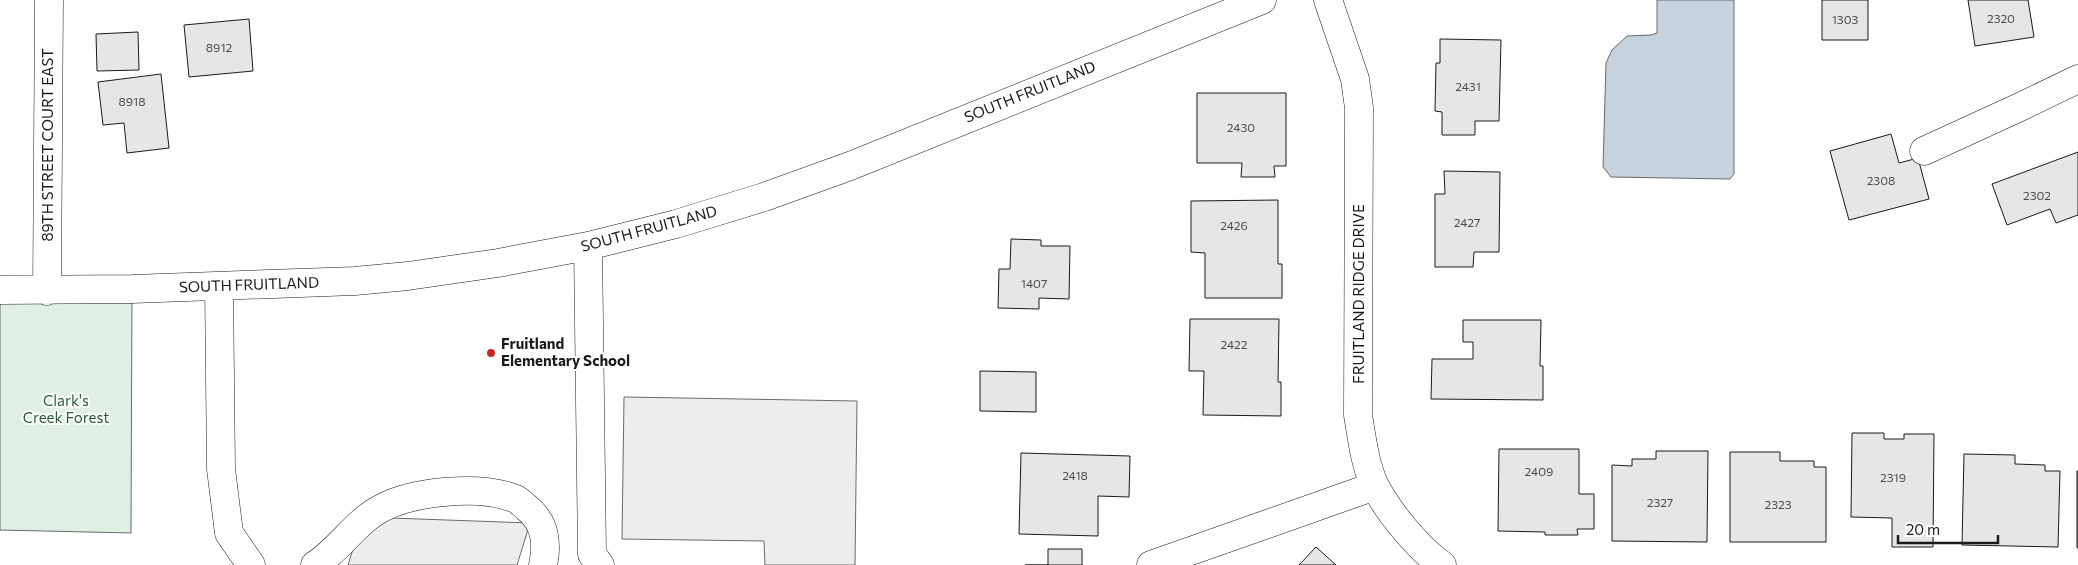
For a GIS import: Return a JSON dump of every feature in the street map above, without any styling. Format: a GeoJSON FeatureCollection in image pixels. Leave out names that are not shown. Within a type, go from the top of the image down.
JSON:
{"type":"FeatureCollection","features":[{"type":"Feature","properties":{"kind":"street","name":"89TH STREET COURT EAST"},"geometry":{"type":"LineString","coordinates":[[48,291],[49,0]]}},
{"type":"Feature","properties":{"kind":"street","name":"SOUTH FRUITLAND"},"geometry":{"type":"LineString","coordinates":[[0,290],[48,291],[316,284],[408,276],[498,263],[588,246],[764,197],[842,168],[1262,0]]}},
{"type":"Feature","properties":{"kind":"street","name":"FRUITLAND RIDGE DRIVE"},"geometry":{"type":"LineString","coordinates":[[1328,0],[1355,79],[1359,108],[1358,415],[1364,454],[1375,486],[1400,522],[1442,565]]}},
{"type":"Feature","properties":{"kind":"street"},"geometry":{"type":"LineString","coordinates":[[1924,151],[2020,108],[2078,79]]}},
{"type":"Feature","properties":{"kind":"street"},"geometry":{"type":"LineString","coordinates":[[588,246],[592,554],[600,565]]}},
{"type":"Feature","properties":{"kind":"street"},"geometry":{"type":"LineString","coordinates":[[219,286],[221,470],[229,533],[251,565]]}},
{"type":"Feature","properties":{"kind":"street"},"geometry":{"type":"LineString","coordinates":[[1151,565],[1375,486]]}},
{"type":"Feature","properties":{"kind":"street"},"geometry":{"type":"LineString","coordinates":[[316,565],[380,509],[402,498],[425,494],[468,492],[491,493],[515,498],[531,511],[542,528],[547,548],[543,565]]}},
{"type":"Feature","properties":{"kind":"green space","name":"Clark's Creek Forest"},"geometry":{"type":"Polygon","coordinates":[[[0,281],[132,289],[131,533],[0,530],[0,281]]]}},
{"type":"Feature","properties":{"kind":"shaded area"},"geometry":{"type":"Polygon","coordinates":[[[1657,0],[1734,0],[1734,174],[1730,179],[1611,177],[1603,167],[1606,63],[1612,50],[1627,36],[1657,33],[1657,0]]]}},
{"type":"Feature","properties":{"kind":"shaded area"},"geometry":{"type":"Polygon","coordinates":[[[624,397],[857,401],[855,565],[765,565],[764,541],[622,539],[624,397]]]}},
{"type":"Feature","properties":{"kind":"shaded area"},"geometry":{"type":"Polygon","coordinates":[[[363,517],[530,523],[517,565],[348,565],[363,517]]]}},
{"type":"Feature","properties":{"kind":"building"},"geometry":{"type":"Polygon","coordinates":[[[1822,0],[1868,0],[1868,40],[1822,40],[1822,0]]]}},
{"type":"Feature","properties":{"kind":"building"},"geometry":{"type":"Polygon","coordinates":[[[1968,0],[2028,0],[2034,37],[1975,46],[1968,0]]]}},
{"type":"Feature","properties":{"kind":"building"},"geometry":{"type":"Polygon","coordinates":[[[249,19],[253,71],[189,77],[184,25],[249,19]]]}},
{"type":"Feature","properties":{"kind":"building"},"geometry":{"type":"Polygon","coordinates":[[[138,32],[139,70],[97,71],[96,34],[138,32]]]}},
{"type":"Feature","properties":{"kind":"building"},"geometry":{"type":"Polygon","coordinates":[[[1440,39],[1501,40],[1499,121],[1475,121],[1475,135],[1442,135],[1442,112],[1435,111],[1436,63],[1440,63],[1440,39]]]}},
{"type":"Feature","properties":{"kind":"building"},"geometry":{"type":"Polygon","coordinates":[[[161,74],[169,148],[127,153],[124,123],[103,125],[98,82],[161,74]]]}},
{"type":"Feature","properties":{"kind":"building"},"geometry":{"type":"Polygon","coordinates":[[[1197,93],[1286,93],[1286,166],[1274,166],[1275,177],[1241,177],[1242,163],[1197,163],[1197,93]]]}},
{"type":"Feature","properties":{"kind":"building"},"geometry":{"type":"Polygon","coordinates":[[[1891,134],[1899,163],[1918,158],[1929,199],[1849,220],[1830,151],[1891,134]]]}},
{"type":"Feature","properties":{"kind":"building"},"geometry":{"type":"Polygon","coordinates":[[[2078,152],[2078,215],[2056,223],[2050,209],[2007,225],[1992,184],[2078,152]]]}},
{"type":"Feature","properties":{"kind":"building"},"geometry":{"type":"Polygon","coordinates":[[[1444,171],[1500,172],[1499,252],[1474,252],[1473,267],[1435,267],[1435,194],[1445,194],[1444,171]]]}},
{"type":"Feature","properties":{"kind":"building"},"geometry":{"type":"Polygon","coordinates":[[[1278,200],[1278,264],[1282,264],[1282,298],[1205,298],[1205,253],[1191,252],[1191,201],[1278,200]]]}},
{"type":"Feature","properties":{"kind":"building"},"geometry":{"type":"Polygon","coordinates":[[[1011,239],[1041,240],[1041,246],[1070,246],[1069,299],[1039,298],[1039,309],[998,308],[999,269],[1010,269],[1011,239]]]}},
{"type":"Feature","properties":{"kind":"building"},"geometry":{"type":"Polygon","coordinates":[[[1190,319],[1279,319],[1278,382],[1281,382],[1281,416],[1203,415],[1204,371],[1189,371],[1190,319]]]}},
{"type":"Feature","properties":{"kind":"building"},"geometry":{"type":"Polygon","coordinates":[[[1463,320],[1541,320],[1540,366],[1543,366],[1543,400],[1431,399],[1432,359],[1473,359],[1473,342],[1463,342],[1463,320]]]}},
{"type":"Feature","properties":{"kind":"building"},"geometry":{"type":"Polygon","coordinates":[[[980,371],[1036,372],[1036,412],[980,411],[980,371]]]}},
{"type":"Feature","properties":{"kind":"building"},"geometry":{"type":"Polygon","coordinates":[[[1852,433],[1884,433],[1884,439],[1904,439],[1904,434],[1934,434],[1933,547],[1892,547],[1892,518],[1851,517],[1852,433]]]}},
{"type":"Feature","properties":{"kind":"building"},"geometry":{"type":"Polygon","coordinates":[[[1499,449],[1579,449],[1579,494],[1594,494],[1594,529],[1577,529],[1578,535],[1545,535],[1545,532],[1498,531],[1499,449]]]}},
{"type":"Feature","properties":{"kind":"building"},"geometry":{"type":"Polygon","coordinates":[[[1656,451],[1708,451],[1707,542],[1612,541],[1612,465],[1632,466],[1632,459],[1656,459],[1656,451]]]}},
{"type":"Feature","properties":{"kind":"building"},"geometry":{"type":"Polygon","coordinates":[[[1730,452],[1780,452],[1780,461],[1814,461],[1814,467],[1826,467],[1826,542],[1730,542],[1730,452]]]}},
{"type":"Feature","properties":{"kind":"building"},"geometry":{"type":"Polygon","coordinates":[[[1021,453],[1130,456],[1129,497],[1098,496],[1098,536],[1019,534],[1021,453]]]}},
{"type":"Feature","properties":{"kind":"building"},"geometry":{"type":"Polygon","coordinates":[[[1964,454],[2015,455],[2015,464],[2045,465],[2045,471],[2060,471],[2058,547],[1962,545],[1964,454]]]}},
{"type":"Feature","properties":{"kind":"building"},"geometry":{"type":"Polygon","coordinates":[[[2078,471],[2078,548],[2077,548],[2078,471]]]}},
{"type":"Feature","properties":{"kind":"building"},"geometry":{"type":"Polygon","coordinates":[[[1316,547],[1336,565],[1299,565],[1316,547]]]}},
{"type":"Feature","properties":{"kind":"building"},"geometry":{"type":"Polygon","coordinates":[[[1048,549],[1082,549],[1082,565],[1048,565],[1048,549]]]}},
{"type":"Feature","properties":{"kind":"place","name":"Fruitland Elementary School"},"geometry":{"type":"Point","coordinates":[491,353]}}]}
